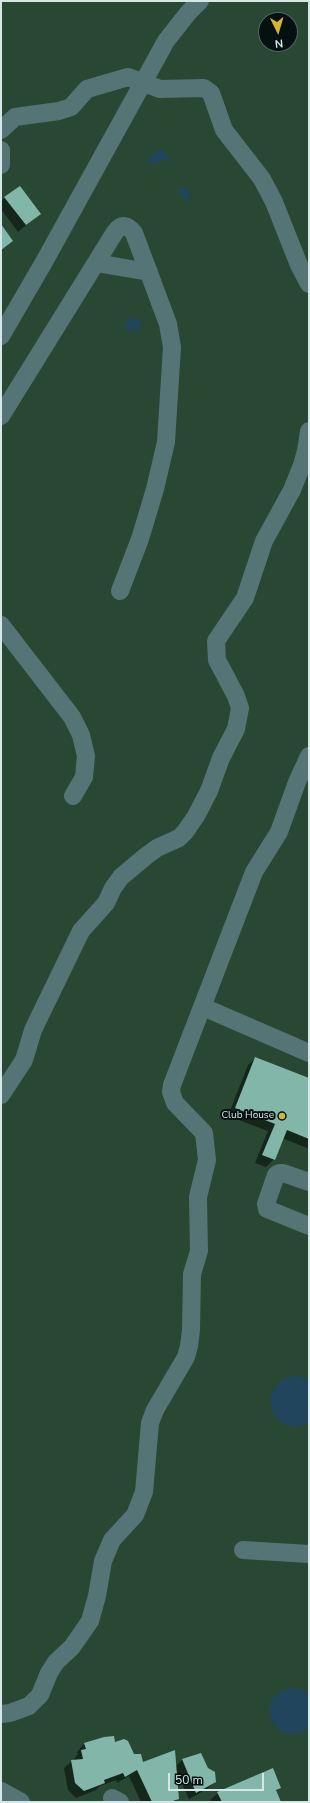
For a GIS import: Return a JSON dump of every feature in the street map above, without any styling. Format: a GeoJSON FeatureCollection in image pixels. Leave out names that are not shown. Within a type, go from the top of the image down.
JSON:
{"type":"FeatureCollection","features":[{"type":"Feature","properties":{"kind":"street"},"geometry":{"type":"LineString","coordinates":[[1,336],[44,262],[166,41],[188,13],[200,1]]}},
{"type":"Feature","properties":{"kind":"street"},"geometry":{"type":"LineString","coordinates":[[1,130],[15,117],[60,111],[71,106],[87,89],[128,77],[160,89],[204,88],[211,93],[224,130],[262,179],[274,202],[299,265],[309,284]]}},
{"type":"Feature","properties":{"kind":"street"},"geometry":{"type":"LineString","coordinates":[[1,150],[1,165]]}},
{"type":"Feature","properties":{"kind":"street"},"geometry":{"type":"LineString","coordinates":[[1,416],[118,227],[124,225],[129,227],[134,233],[168,324],[172,347],[166,442],[155,489],[144,525],[120,591]]}},
{"type":"Feature","properties":{"kind":"street"},"geometry":{"type":"LineString","coordinates":[[96,263],[149,272]]}},
{"type":"Feature","properties":{"kind":"street"},"geometry":{"type":"LineString","coordinates":[[1,1095],[24,1060],[33,1030],[81,931],[106,902],[113,888],[121,877],[146,856],[158,848],[179,838],[185,832],[196,816],[209,791],[220,758],[236,729],[240,708],[236,696],[217,660],[216,642],[245,598],[264,541],[292,490],[302,465],[309,431]]}},
{"type":"Feature","properties":{"kind":"street"},"geometry":{"type":"LineString","coordinates":[[1,625],[72,717],[81,735],[86,756],[84,777],[73,796]]}},
{"type":"Feature","properties":{"kind":"street"},"geometry":{"type":"LineString","coordinates":[[1,1714],[10,1713],[29,1706],[40,1695],[49,1673],[56,1662],[72,1647],[90,1621],[97,1596],[103,1561],[112,1540],[135,1515],[144,1492],[150,1423],[154,1410],[186,1357],[189,1346],[191,1330],[192,1274],[199,1251],[198,1197],[207,1160],[204,1133],[175,1103],[171,1092],[177,1071],[254,872],[279,832],[297,782],[309,756]]}},
{"type":"Feature","properties":{"kind":"street"},"geometry":{"type":"LineString","coordinates":[[203,1007],[309,1053]]}},
{"type":"Feature","properties":{"kind":"street"},"geometry":{"type":"LineString","coordinates":[[309,1182],[279,1173],[276,1175],[266,1204],[267,1209],[309,1226]]}},
{"type":"Feature","properties":{"kind":"street"},"geometry":{"type":"LineString","coordinates":[[243,1550],[309,1554]]}},
{"type":"Feature","properties":{"kind":"street"},"geometry":{"type":"LineString","coordinates":[[1,1791],[21,1802]]}},
{"type":"Feature","properties":{"kind":"green space"},"geometry":{"type":"Polygon","coordinates":[[[1,1],[309,1],[309,1802],[1,1802],[1,1]]]}},
{"type":"Feature","properties":{"kind":"water"},"geometry":{"type":"Polygon","coordinates":[[[161,148],[169,157],[168,159],[150,164],[147,160],[161,148]]]}},
{"type":"Feature","properties":{"kind":"water"},"geometry":{"type":"Polygon","coordinates":[[[183,186],[192,196],[186,201],[177,191],[183,186]]]}},
{"type":"Feature","properties":{"kind":"water"},"geometry":{"type":"Polygon","coordinates":[[[127,318],[141,320],[139,331],[125,329],[127,318]]]}},
{"type":"Feature","properties":{"kind":"water"},"geometry":{"type":"Polygon","coordinates":[[[293,1376],[309,1380],[309,1422],[298,1427],[287,1425],[279,1420],[273,1411],[271,1401],[273,1391],[280,1382],[293,1376]]]}},
{"type":"Feature","properties":{"kind":"water"},"geometry":{"type":"Polygon","coordinates":[[[294,1688],[302,1690],[309,1695],[309,1727],[297,1733],[286,1733],[277,1728],[272,1719],[270,1709],[272,1699],[280,1692],[294,1688]]]}},
{"type":"Feature","properties":{"kind":"building"},"geometry":{"type":"Polygon","coordinates":[[[20,186],[41,214],[26,225],[4,197],[20,186]]]}},
{"type":"Feature","properties":{"kind":"building"},"geometry":{"type":"Polygon","coordinates":[[[1,224],[13,241],[1,250],[1,224]]]}},
{"type":"Feature","properties":{"kind":"building","name":"Club House"},"geometry":{"type":"Polygon","coordinates":[[[255,1057],[309,1078],[309,1139],[287,1130],[275,1160],[262,1155],[275,1124],[235,1108],[255,1057]]]}},
{"type":"Feature","properties":{"kind":"building"},"geometry":{"type":"Polygon","coordinates":[[[114,1736],[115,1742],[124,1739],[128,1741],[134,1754],[141,1754],[143,1762],[175,1750],[179,1799],[170,1802],[152,1802],[137,1770],[125,1777],[123,1773],[104,1780],[105,1783],[84,1791],[75,1783],[71,1760],[83,1759],[81,1750],[86,1749],[84,1743],[104,1737],[114,1736]]]}},
{"type":"Feature","properties":{"kind":"building"},"geometry":{"type":"Polygon","coordinates":[[[201,1753],[208,1768],[215,1772],[216,1782],[196,1793],[182,1759],[201,1753]]]}},
{"type":"Feature","properties":{"kind":"building"},"geometry":{"type":"Polygon","coordinates":[[[273,1768],[281,1788],[276,1790],[281,1802],[222,1802],[217,1792],[273,1768]]]}},
{"type":"Feature","properties":{"kind":"place","name":"Club House"},"geometry":{"type":"Point","coordinates":[282,1116]}}]}
